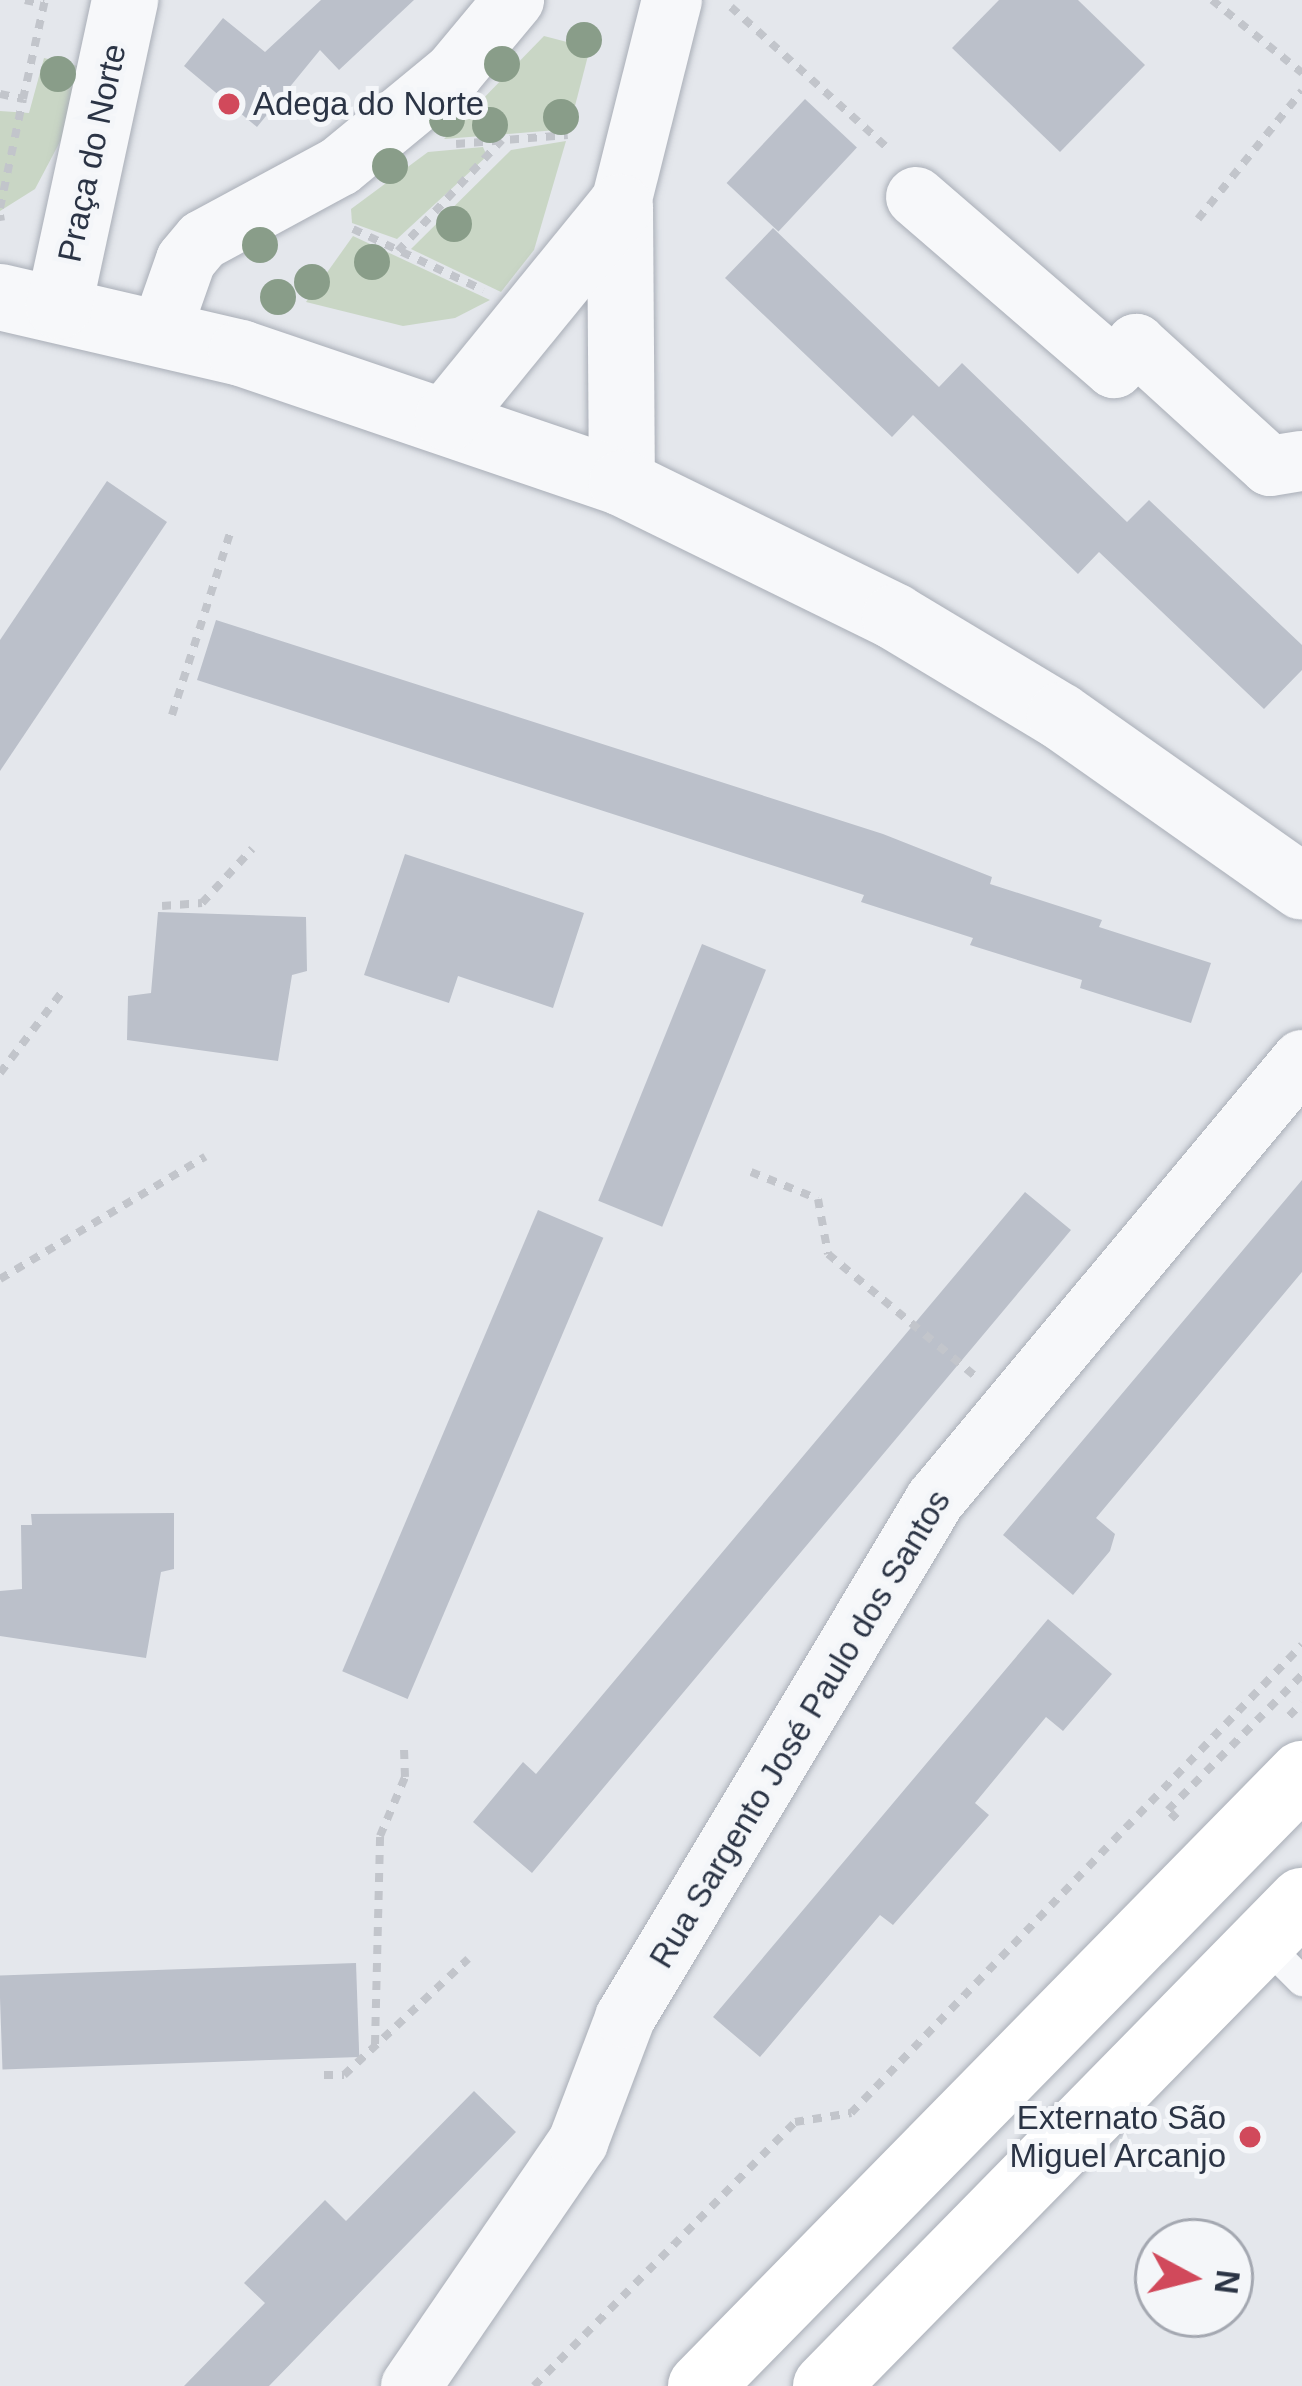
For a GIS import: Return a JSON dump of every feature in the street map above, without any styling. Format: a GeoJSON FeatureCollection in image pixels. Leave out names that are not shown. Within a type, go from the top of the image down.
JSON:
{"type":"FeatureCollection","features":[{"type":"Feature","properties":{"kind":"highway"},"geometry":{"type":"LineString","coordinates":[[701,2386],[1302,1774]]}},
{"type":"Feature","properties":{"kind":"highway"},"geometry":{"type":"LineString","coordinates":[[852,2377],[1289,1941]]}},
{"type":"Feature","properties":{"kind":"street","name":"Praça do Norte"},"geometry":{"type":"LineString","coordinates":[[30,302],[124,0]]}},
{"type":"Feature","properties":{"kind":"street"},"geometry":{"type":"LineString","coordinates":[[161,332],[185,260],[203,240],[340,166],[454,72],[514,0]]}},
{"type":"Feature","properties":{"kind":"street"},"geometry":{"type":"LineString","coordinates":[[622,483],[620,207],[672,0]]}},
{"type":"Feature","properties":{"kind":"street"},"geometry":{"type":"LineString","coordinates":[[906,176],[1114,368],[1136,344],[1270,466],[1302,461]]}},
{"type":"Feature","properties":{"kind":"street"},"geometry":{"type":"LineString","coordinates":[[448,418],[620,207]]}},
{"type":"Feature","properties":{"kind":"street"},"geometry":{"type":"LineString","coordinates":[[30,302],[161,332],[448,418],[622,483],[896,617],[1060,716],[1302,887]]}},
{"type":"Feature","properties":{"kind":"street","name":"Rua Sargento José Paulo dos Santos"},"geometry":{"type":"LineString","coordinates":[[412,2386],[578,2142],[625,2018],[935,1500],[1302,1060]]}},
{"type":"Feature","properties":{"kind":"path"},"geometry":{"type":"LineString","coordinates":[[0,215],[44,2],[25,0]]}},
{"type":"Feature","properties":{"kind":"path"},"geometry":{"type":"LineString","coordinates":[[1212,0],[1302,74]]}},
{"type":"Feature","properties":{"kind":"path"},"geometry":{"type":"LineString","coordinates":[[731,7],[906,176]]}},
{"type":"Feature","properties":{"kind":"path"},"geometry":{"type":"LineString","coordinates":[[1198,219],[1302,91]]}},
{"type":"Feature","properties":{"kind":"path"},"geometry":{"type":"LineString","coordinates":[[0,94],[22,99]]}},
{"type":"Feature","properties":{"kind":"path"},"geometry":{"type":"LineString","coordinates":[[436,146],[568,135]]}},
{"type":"Feature","properties":{"kind":"path"},"geometry":{"type":"LineString","coordinates":[[398,251],[502,140]]}},
{"type":"Feature","properties":{"kind":"path"},"geometry":{"type":"LineString","coordinates":[[353,230],[495,296]]}},
{"type":"Feature","properties":{"kind":"path"},"geometry":{"type":"LineString","coordinates":[[172,715],[230,533]]}},
{"type":"Feature","properties":{"kind":"path"},"geometry":{"type":"LineString","coordinates":[[163,906],[202,903],[252,849]]}},
{"type":"Feature","properties":{"kind":"path"},"geometry":{"type":"LineString","coordinates":[[0,1073],[62,992]]}},
{"type":"Feature","properties":{"kind":"path"},"geometry":{"type":"LineString","coordinates":[[0,1279],[205,1157]]}},
{"type":"Feature","properties":{"kind":"path"},"geometry":{"type":"LineString","coordinates":[[751,1172],[818,1199],[828,1254],[984,1383]]}},
{"type":"Feature","properties":{"kind":"path"},"geometry":{"type":"LineString","coordinates":[[534,2386],[795,2122],[851,2113],[1302,1645]]}},
{"type":"Feature","properties":{"kind":"path"},"geometry":{"type":"LineString","coordinates":[[375,2044],[380,1837],[405,1777],[404,1748]]}},
{"type":"Feature","properties":{"kind":"path"},"geometry":{"type":"LineString","coordinates":[[324,2075],[344,2074],[468,1960]]}},
{"type":"Feature","properties":{"kind":"green space"},"geometry":{"type":"Polygon","coordinates":[[[544,36],[590,48],[569,129],[444,139],[544,36]]]}},
{"type":"Feature","properties":{"kind":"green space"},"geometry":{"type":"Polygon","coordinates":[[[44,58],[78,66],[62,138],[35,189],[0,211],[0,111],[29,113],[44,58]]]}},
{"type":"Feature","properties":{"kind":"green space"},"geometry":{"type":"Polygon","coordinates":[[[566,141],[534,250],[501,292],[411,249],[511,150],[566,141]]]}},
{"type":"Feature","properties":{"kind":"green space"},"geometry":{"type":"Polygon","coordinates":[[[483,147],[487,156],[397,239],[352,223],[351,209],[428,152],[483,147]]]}},
{"type":"Feature","properties":{"kind":"green space"},"geometry":{"type":"Polygon","coordinates":[[[353,236],[490,300],[455,318],[403,326],[306,302],[353,236]]]}},
{"type":"Feature","properties":{"kind":"building"},"geometry":{"type":"Polygon","coordinates":[[[321,0],[414,0],[339,70],[320,50],[257,127],[184,66],[223,18],[265,52],[321,0]]]}},
{"type":"Feature","properties":{"kind":"building"},"geometry":{"type":"Polygon","coordinates":[[[999,0],[1078,0],[1145,65],[1060,152],[952,48],[999,0]]]}},
{"type":"Feature","properties":{"kind":"building"},"geometry":{"type":"Polygon","coordinates":[[[805,99],[857,147],[778,232],[727,183],[805,99]]]}},
{"type":"Feature","properties":{"kind":"building"},"geometry":{"type":"Polygon","coordinates":[[[773,228],[939,387],[962,363],[1127,522],[1149,500],[1302,645],[1302,670],[1264,709],[1099,552],[1078,574],[913,415],[892,437],[725,278],[773,228]]]}},
{"type":"Feature","properties":{"kind":"building"},"geometry":{"type":"Polygon","coordinates":[[[107,481],[167,522],[0,771],[0,640],[107,481]]]}},
{"type":"Feature","properties":{"kind":"building"},"geometry":{"type":"Polygon","coordinates":[[[216,620],[883,834],[992,877],[990,884],[1102,920],[1099,927],[1211,963],[1191,1023],[1080,988],[1082,980],[970,945],[973,938],[861,902],[864,895],[197,680],[216,620]]]}},
{"type":"Feature","properties":{"kind":"building"},"geometry":{"type":"Polygon","coordinates":[[[405,854],[584,913],[553,1008],[458,976],[449,1003],[364,975],[405,854]]]}},
{"type":"Feature","properties":{"kind":"building"},"geometry":{"type":"Polygon","coordinates":[[[158,912],[306,917],[307,971],[292,975],[278,1061],[127,1040],[128,996],[151,993],[158,912]]]}},
{"type":"Feature","properties":{"kind":"building"},"geometry":{"type":"Polygon","coordinates":[[[702,944],[766,970],[662,1227],[598,1201],[702,944]]]}},
{"type":"Feature","properties":{"kind":"building"},"geometry":{"type":"Polygon","coordinates":[[[1302,1180],[1302,1272],[1096,1518],[1115,1534],[1110,1551],[1073,1595],[1003,1535],[1302,1180]]]}},
{"type":"Feature","properties":{"kind":"building"},"geometry":{"type":"Polygon","coordinates":[[[1025,1192],[1071,1230],[532,1873],[473,1822],[523,1762],[536,1774],[1025,1192]]]}},
{"type":"Feature","properties":{"kind":"building"},"geometry":{"type":"Polygon","coordinates":[[[538,1210],[603,1238],[408,1699],[342,1671],[538,1210]]]}},
{"type":"Feature","properties":{"kind":"building"},"geometry":{"type":"Polygon","coordinates":[[[174,1513],[174,1569],[161,1572],[146,1658],[0,1636],[0,1591],[22,1589],[21,1525],[32,1525],[31,1514],[174,1513]]]}},
{"type":"Feature","properties":{"kind":"building"},"geometry":{"type":"Polygon","coordinates":[[[1048,1619],[1112,1674],[1063,1731],[1046,1717],[975,1803],[989,1815],[893,1925],[880,1915],[760,2057],[713,2017],[1048,1619]]]}},
{"type":"Feature","properties":{"kind":"building"},"geometry":{"type":"Polygon","coordinates":[[[356,1963],[359,2057],[2,2069],[0,1975],[356,1963]]]}},
{"type":"Feature","properties":{"kind":"building"},"geometry":{"type":"Polygon","coordinates":[[[474,2091],[516,2132],[269,2386],[184,2386],[265,2303],[244,2283],[325,2200],[346,2221],[474,2091]]]}},
{"type":"Feature","properties":{"kind":"place","name":"Adega do Norte"},"geometry":{"type":"Point","coordinates":[229,104]}},
{"type":"Feature","properties":{"kind":"place","name":"Externato São Miguel Arcanjo"},"geometry":{"type":"Point","coordinates":[1250,2137]}}]}
